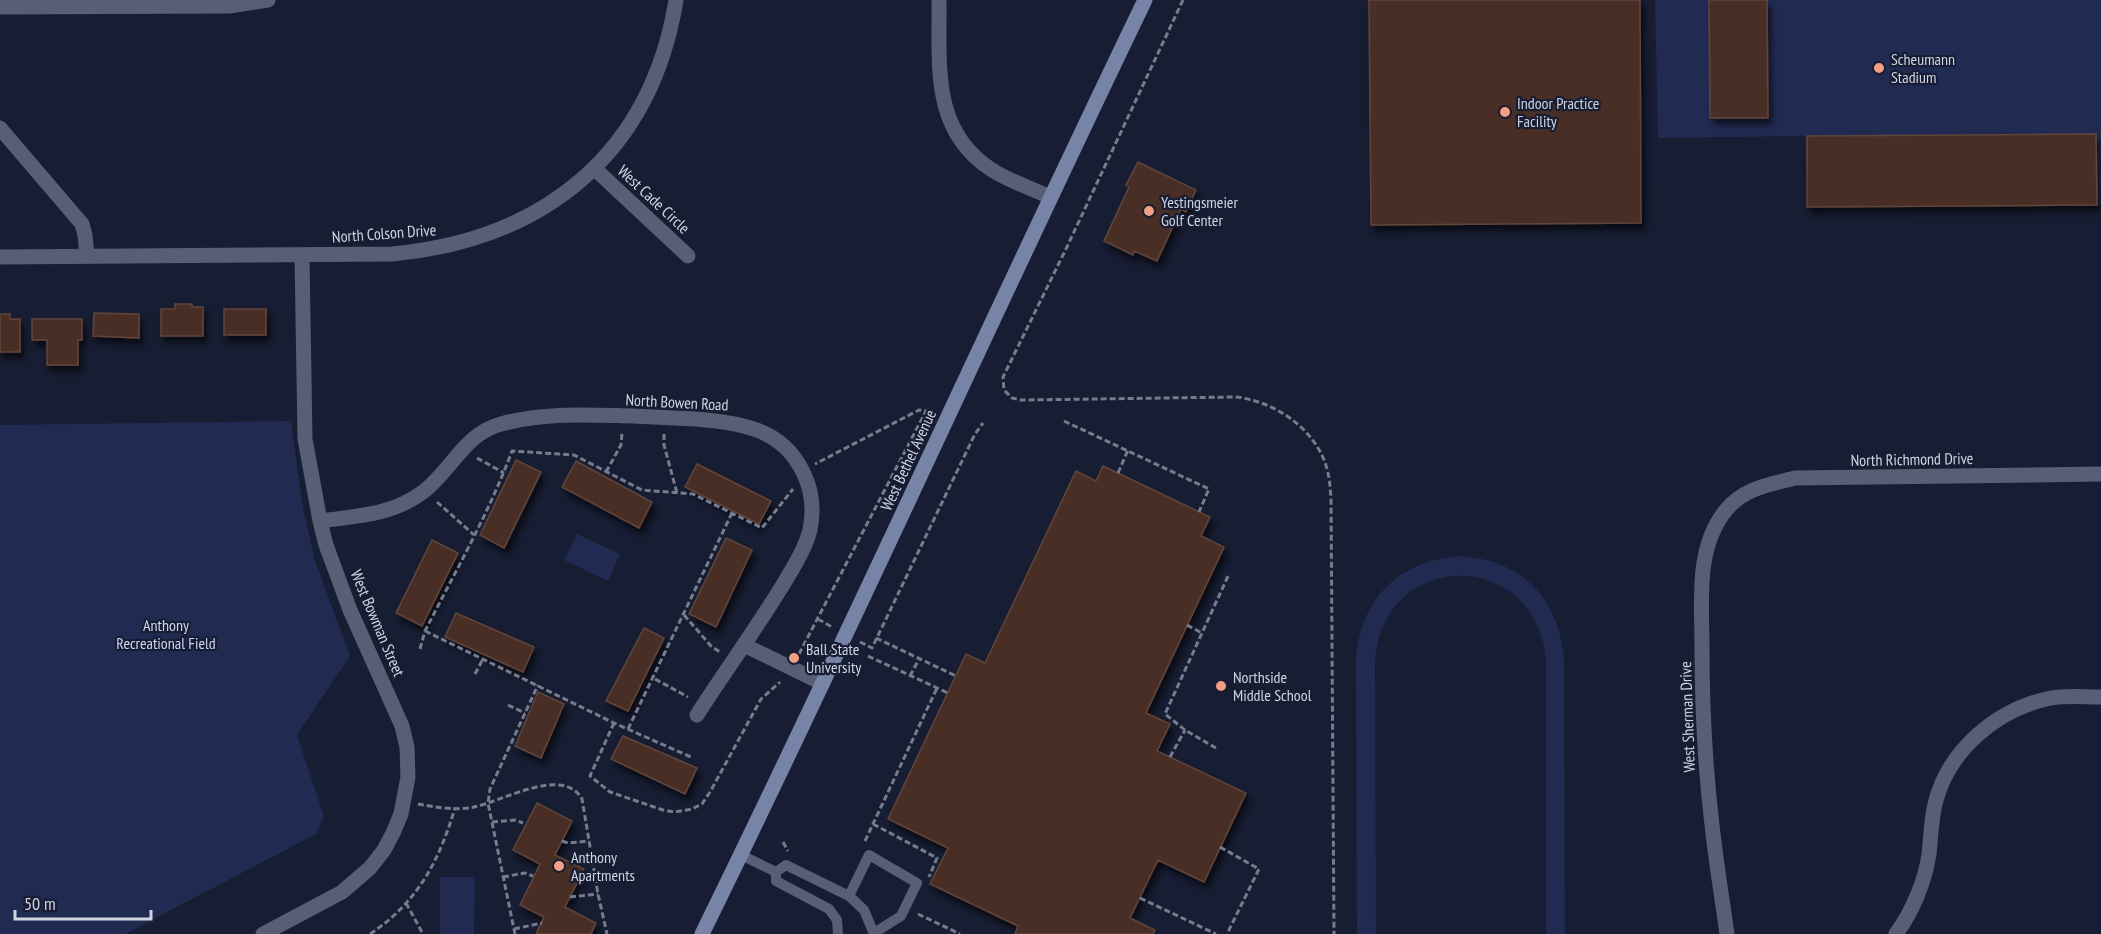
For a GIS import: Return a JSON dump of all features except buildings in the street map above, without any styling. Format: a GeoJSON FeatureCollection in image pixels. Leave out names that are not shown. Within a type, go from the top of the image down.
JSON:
{"type":"FeatureCollection","features":[{"type":"Feature","properties":{"kind":"main road","name":"West Bethel Avenue"},"geometry":{"type":"LineString","coordinates":[[702,934],[979,354],[1050,197],[1146,0]]}},
{"type":"Feature","properties":{"kind":"street"},"geometry":{"type":"LineString","coordinates":[[0,7],[119,3],[229,6],[268,0]]}},
{"type":"Feature","properties":{"kind":"street","name":"North Colson Drive"},"geometry":{"type":"LineString","coordinates":[[0,257],[392,254],[426,251],[458,244],[517,223],[552,203],[595,169],[610,151],[638,110],[662,62],[672,28],[676,0]]}},
{"type":"Feature","properties":{"kind":"street"},"geometry":{"type":"LineString","coordinates":[[939,0],[942,97],[948,120],[960,141],[992,171],[1050,197]]}},
{"type":"Feature","properties":{"kind":"street"},"geometry":{"type":"LineString","coordinates":[[0,128],[82,224],[87,256]]}},
{"type":"Feature","properties":{"kind":"street","name":"West Cade Circle"},"geometry":{"type":"LineString","coordinates":[[595,169],[688,256]]}},
{"type":"Feature","properties":{"kind":"street","name":"West Bowman Street"},"geometry":{"type":"LineString","coordinates":[[263,934],[342,892],[370,867],[393,834],[404,800],[408,763],[402,726],[350,609],[326,545],[320,521],[305,440],[302,256]]}},
{"type":"Feature","properties":{"kind":"street","name":"North Bowen Road"},"geometry":{"type":"LineString","coordinates":[[320,521],[382,513],[392,509],[424,491],[466,446],[488,429],[501,423],[554,417],[664,417],[733,423],[761,432],[789,449],[804,474],[812,503],[806,542],[771,606],[700,711]]}},
{"type":"Feature","properties":{"kind":"street","name":"North Richmond Drive"},"geometry":{"type":"LineString","coordinates":[[1731,504],[1743,493],[1755,488],[1795,478],[2101,474]]}},
{"type":"Feature","properties":{"kind":"street","name":"West Sherman Drive"},"geometry":{"type":"LineString","coordinates":[[1727,934],[1705,759],[1702,693],[1702,588],[1703,570],[1710,539],[1718,522],[1731,504]]}},
{"type":"Feature","properties":{"kind":"street"},"geometry":{"type":"LineString","coordinates":[[744,645],[822,683]]}},
{"type":"Feature","properties":{"kind":"street"},"geometry":{"type":"LineString","coordinates":[[1896,934],[1921,885],[1929,856],[1935,801],[1942,782],[1963,749],[1992,723],[2022,706],[2051,698],[2101,697]]}},
{"type":"Feature","properties":{"kind":"lane"},"geometry":{"type":"LineString","coordinates":[[741,855],[776,872]]}},
{"type":"Feature","properties":{"kind":"lane"},"geometry":{"type":"LineString","coordinates":[[776,872],[786,865],[849,896],[864,910],[874,934],[901,916],[917,883],[869,855],[849,896]]}},
{"type":"Feature","properties":{"kind":"lane"},"geometry":{"type":"LineString","coordinates":[[776,872],[776,881],[829,909],[837,920],[838,934]]}},
{"type":"Feature","properties":{"kind":"path"},"geometry":{"type":"LineString","coordinates":[[1184,0],[1003,377],[1004,390],[1012,398],[1021,400],[1235,397],[1249,399],[1281,411],[1301,426],[1317,447],[1328,471],[1331,497],[1334,934]]}},
{"type":"Feature","properties":{"kind":"path"},"geometry":{"type":"LineString","coordinates":[[420,649],[425,632],[513,451],[574,455],[642,490],[693,494],[762,528],[812,465],[919,410],[926,411],[792,668],[783,680],[761,699],[702,804],[692,809],[675,812],[663,810],[610,792],[590,776],[614,723]]}},
{"type":"Feature","properties":{"kind":"path"},"geometry":{"type":"LineString","coordinates":[[606,472],[621,446],[622,416]]}},
{"type":"Feature","properties":{"kind":"path"},"geometry":{"type":"LineString","coordinates":[[664,417],[664,445],[677,493]]}},
{"type":"Feature","properties":{"kind":"path"},"geometry":{"type":"LineString","coordinates":[[1064,421],[1209,489],[1199,512]]}},
{"type":"Feature","properties":{"kind":"path"},"geometry":{"type":"LineString","coordinates":[[872,648],[975,434],[983,423]]}},
{"type":"Feature","properties":{"kind":"path"},"geometry":{"type":"LineString","coordinates":[[466,446],[480,461],[504,473]]}},
{"type":"Feature","properties":{"kind":"path"},"geometry":{"type":"LineString","coordinates":[[1118,473],[1128,450]]}},
{"type":"Feature","properties":{"kind":"path"},"geometry":{"type":"LineString","coordinates":[[424,491],[474,535]]}},
{"type":"Feature","properties":{"kind":"path"},"geometry":{"type":"LineString","coordinates":[[628,729],[732,513]]}},
{"type":"Feature","properties":{"kind":"path"},"geometry":{"type":"LineString","coordinates":[[1216,748],[1185,730],[1165,714],[1229,574]]}},
{"type":"Feature","properties":{"kind":"path"},"geometry":{"type":"LineString","coordinates":[[684,615],[711,646],[733,661]]}},
{"type":"Feature","properties":{"kind":"path"},"geometry":{"type":"LineString","coordinates":[[1187,625],[1202,633]]}},
{"type":"Feature","properties":{"kind":"path"},"geometry":{"type":"LineString","coordinates":[[425,632],[614,723],[691,757]]}},
{"type":"Feature","properties":{"kind":"path"},"geometry":{"type":"LineString","coordinates":[[876,638],[956,676]]}},
{"type":"Feature","properties":{"kind":"path"},"geometry":{"type":"LineString","coordinates":[[868,656],[948,693]]}},
{"type":"Feature","properties":{"kind":"path"},"geometry":{"type":"LineString","coordinates":[[910,676],[919,658]]}},
{"type":"Feature","properties":{"kind":"path"},"geometry":{"type":"LineString","coordinates":[[475,674],[483,659]]}},
{"type":"Feature","properties":{"kind":"path"},"geometry":{"type":"LineString","coordinates":[[654,678],[700,711]]}},
{"type":"Feature","properties":{"kind":"path"},"geometry":{"type":"LineString","coordinates":[[515,934],[488,803],[490,789],[538,685]]}},
{"type":"Feature","properties":{"kind":"path"},"geometry":{"type":"LineString","coordinates":[[865,843],[937,688]]}},
{"type":"Feature","properties":{"kind":"path"},"geometry":{"type":"LineString","coordinates":[[508,705],[525,713]]}},
{"type":"Feature","properties":{"kind":"path"},"geometry":{"type":"LineString","coordinates":[[1170,757],[1185,730]]}},
{"type":"Feature","properties":{"kind":"path"},"geometry":{"type":"LineString","coordinates":[[404,800],[455,808],[474,808],[538,786],[551,784],[579,794],[582,799],[607,934]]}},
{"type":"Feature","properties":{"kind":"path"},"geometry":{"type":"LineString","coordinates":[[370,934],[399,911],[429,874],[440,852],[455,808]]}},
{"type":"Feature","properties":{"kind":"path"},"geometry":{"type":"LineString","coordinates":[[492,822],[516,820],[523,823]]}},
{"type":"Feature","properties":{"kind":"path"},"geometry":{"type":"LineString","coordinates":[[562,841],[568,843],[589,841]]}},
{"type":"Feature","properties":{"kind":"path"},"geometry":{"type":"LineString","coordinates":[[783,842],[789,853]]}},
{"type":"Feature","properties":{"kind":"path"},"geometry":{"type":"LineString","coordinates":[[1220,847],[1259,869],[1227,934]]}},
{"type":"Feature","properties":{"kind":"path"},"geometry":{"type":"LineString","coordinates":[[503,878],[525,873],[533,876]]}},
{"type":"Feature","properties":{"kind":"path"},"geometry":{"type":"LineString","coordinates":[[570,897],[598,894]]}},
{"type":"Feature","properties":{"kind":"path"},"geometry":{"type":"LineString","coordinates":[[1140,898],[1216,934]]}},
{"type":"Feature","properties":{"kind":"path"},"geometry":{"type":"LineString","coordinates":[[406,903],[423,934]]}},
{"type":"Feature","properties":{"kind":"path"},"geometry":{"type":"LineString","coordinates":[[514,929],[542,923]]}},
{"type":"Feature","properties":{"kind":"green space","name":"Scheumann Stadium"},"geometry":{"type":"Polygon","coordinates":[[[1655,0],[2101,0],[2101,205],[1807,207],[1806,136],[1658,138],[1655,0]]]}},
{"type":"Feature","properties":{"kind":"green space","name":"Anthony Recreational Field"},"geometry":{"type":"Polygon","coordinates":[[[291,421],[303,508],[315,561],[350,656],[297,735],[324,816],[316,834],[125,934],[0,934],[0,425],[291,421]]]}},
{"type":"Feature","properties":{"kind":"green space"},"geometry":{"type":"Polygon","coordinates":[[[577,534],[620,554],[608,581],[564,560],[577,534]]]}},
{"type":"Feature","properties":{"kind":"green space"},"geometry":{"type":"Polygon","coordinates":[[[1460,556],[1502,565],[1519,574],[1545,601],[1561,638],[1564,660],[1565,934],[1546,934],[1546,660],[1536,623],[1516,597],[1490,581],[1460,576],[1430,581],[1404,597],[1384,624],[1375,661],[1376,934],[1357,934],[1356,661],[1359,639],[1365,619],[1374,602],[1386,587],[1401,575],[1418,566],[1438,559],[1460,556]]]}},
{"type":"Feature","properties":{"kind":"green space"},"geometry":{"type":"Polygon","coordinates":[[[440,877],[475,877],[474,934],[440,934],[440,877]]]}},
{"type":"Feature","properties":{"kind":"place","name":"Scheumann Stadium"},"geometry":{"type":"Point","coordinates":[1879,68]}},
{"type":"Feature","properties":{"kind":"place","name":"Indoor Practice Facility"},"geometry":{"type":"Point","coordinates":[1505,112]}},
{"type":"Feature","properties":{"kind":"place","name":"Yestingsmeier Golf Center"},"geometry":{"type":"Point","coordinates":[1149,211]}},
{"type":"Feature","properties":{"kind":"place","name":"Ball State University"},"geometry":{"type":"Point","coordinates":[794,658]}},
{"type":"Feature","properties":{"kind":"place","name":"Northside Middle School"},"geometry":{"type":"Point","coordinates":[1221,686]}},
{"type":"Feature","properties":{"kind":"place","name":"Anthony Apartments"},"geometry":{"type":"Point","coordinates":[559,866]}}]}
